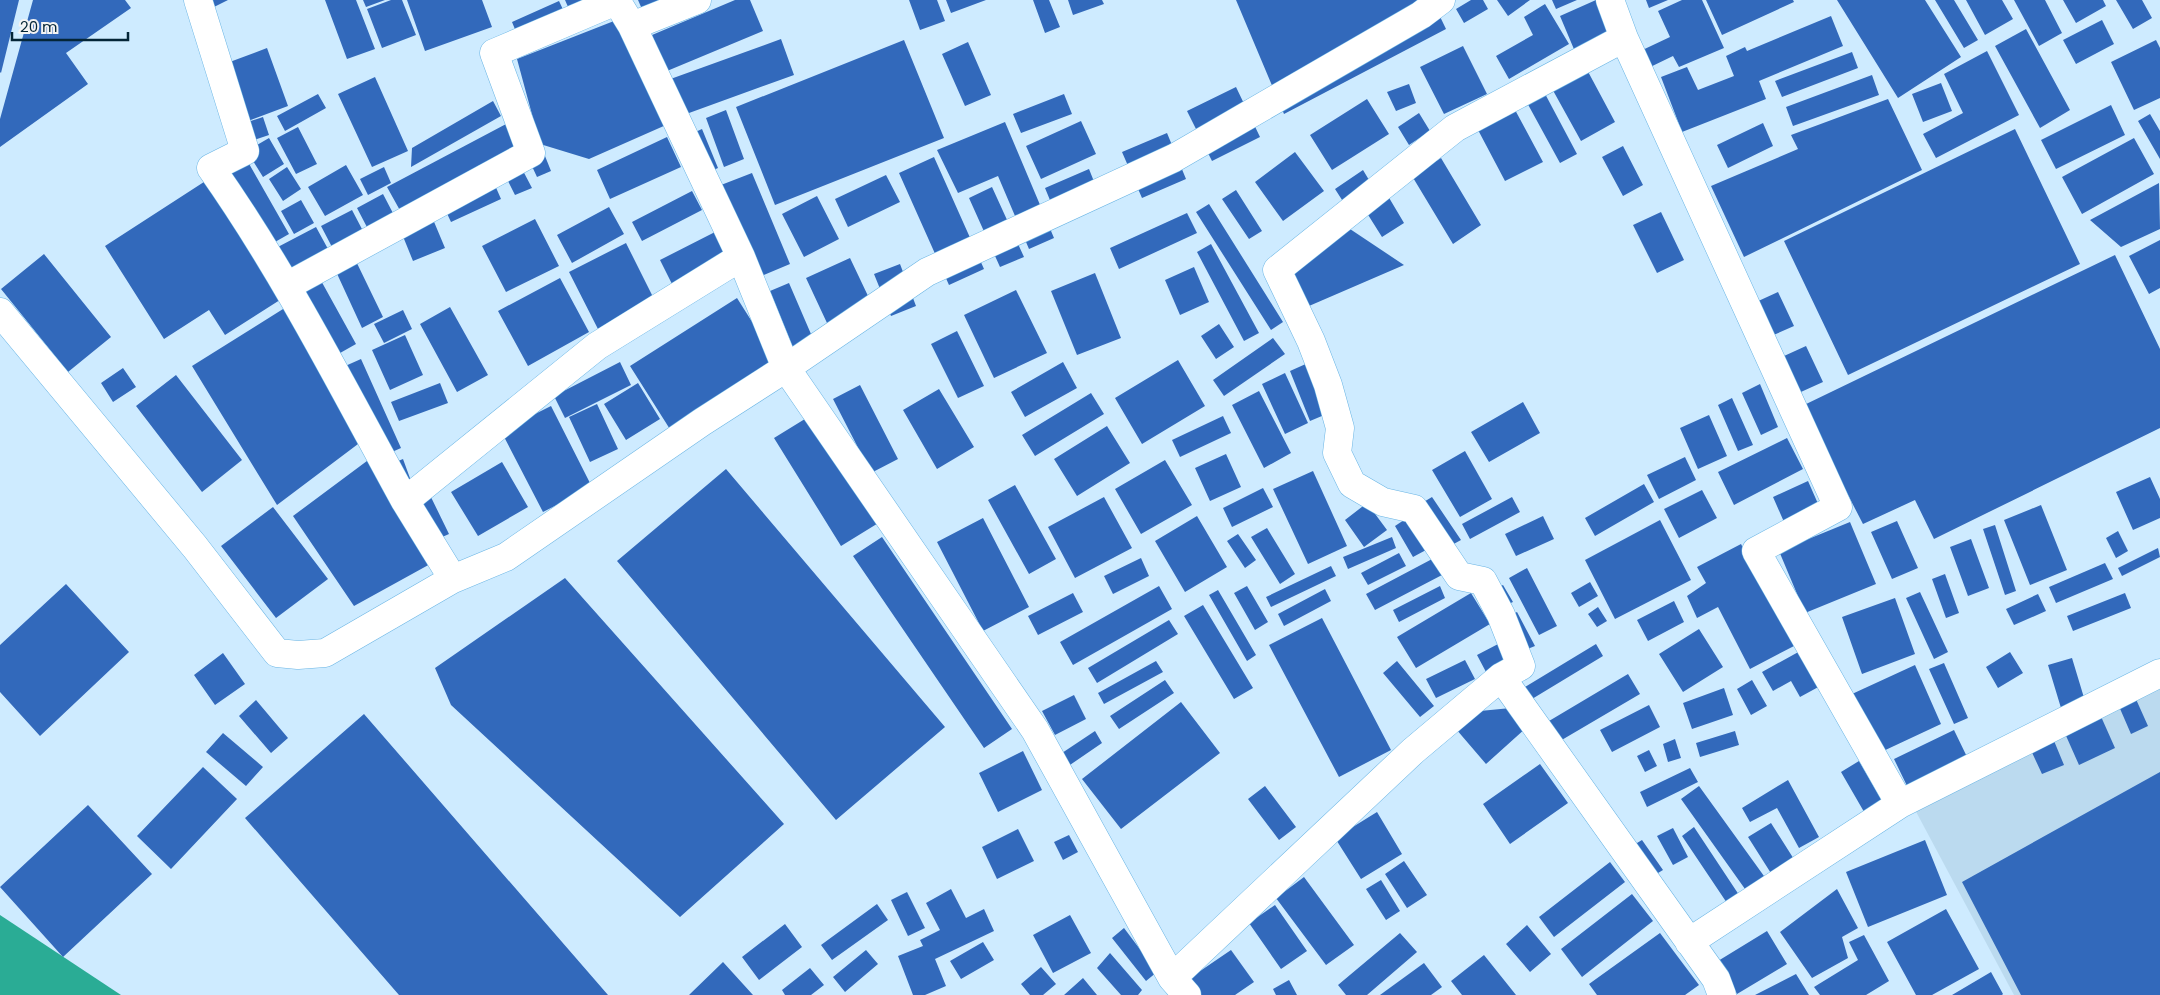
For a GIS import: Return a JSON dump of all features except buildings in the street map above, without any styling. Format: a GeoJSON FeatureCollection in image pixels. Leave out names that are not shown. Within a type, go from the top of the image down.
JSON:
{"type":"FeatureCollection","features":[{"type":"Feature","properties":{"kind":"street"},"geometry":{"type":"LineString","coordinates":[[198,0],[245,151],[211,168],[249,223],[287,286],[405,501],[453,579]]}},
{"type":"Feature","properties":{"kind":"street"},"geometry":{"type":"LineString","coordinates":[[632,26],[697,0]]}},
{"type":"Feature","properties":{"kind":"street"},"geometry":{"type":"LineString","coordinates":[[0,312],[195,547],[277,653],[298,655],[325,653],[453,579],[506,557],[702,422],[786,368],[927,272],[1174,158],[1421,15],[1441,0]]}},
{"type":"Feature","properties":{"kind":"street"},"geometry":{"type":"LineString","coordinates":[[1610,0],[1624,38],[1838,507],[1756,551],[1900,804]]}},
{"type":"Feature","properties":{"kind":"street"},"geometry":{"type":"LineString","coordinates":[[287,286],[531,153],[494,54],[616,1],[632,26],[741,257],[786,368],[1035,730],[1179,987],[1413,751],[1501,677],[1521,666],[1501,615],[1482,580],[1459,576],[1414,509],[1383,502],[1352,484],[1337,453],[1340,428],[1328,385],[1311,342],[1277,270],[1456,128],[1624,38]]}},
{"type":"Feature","properties":{"kind":"street"},"geometry":{"type":"LineString","coordinates":[[405,501],[598,346],[741,257]]}},
{"type":"Feature","properties":{"kind":"street"},"geometry":{"type":"LineString","coordinates":[[1689,942],[1900,804],[2160,672]]}},
{"type":"Feature","properties":{"kind":"street"},"geometry":{"type":"LineString","coordinates":[[1501,677],[1716,979],[1722,995]]}},
{"type":"Feature","properties":{"kind":"shaded area"},"geometry":{"type":"Polygon","coordinates":[[[2160,682],[2160,995],[2014,995],[1906,793],[2160,682]]]}},
{"type":"Feature","properties":{"kind":"shaded area"},"geometry":{"type":"Polygon","coordinates":[[[0,915],[121,995],[0,995],[0,915]]]}}]}
